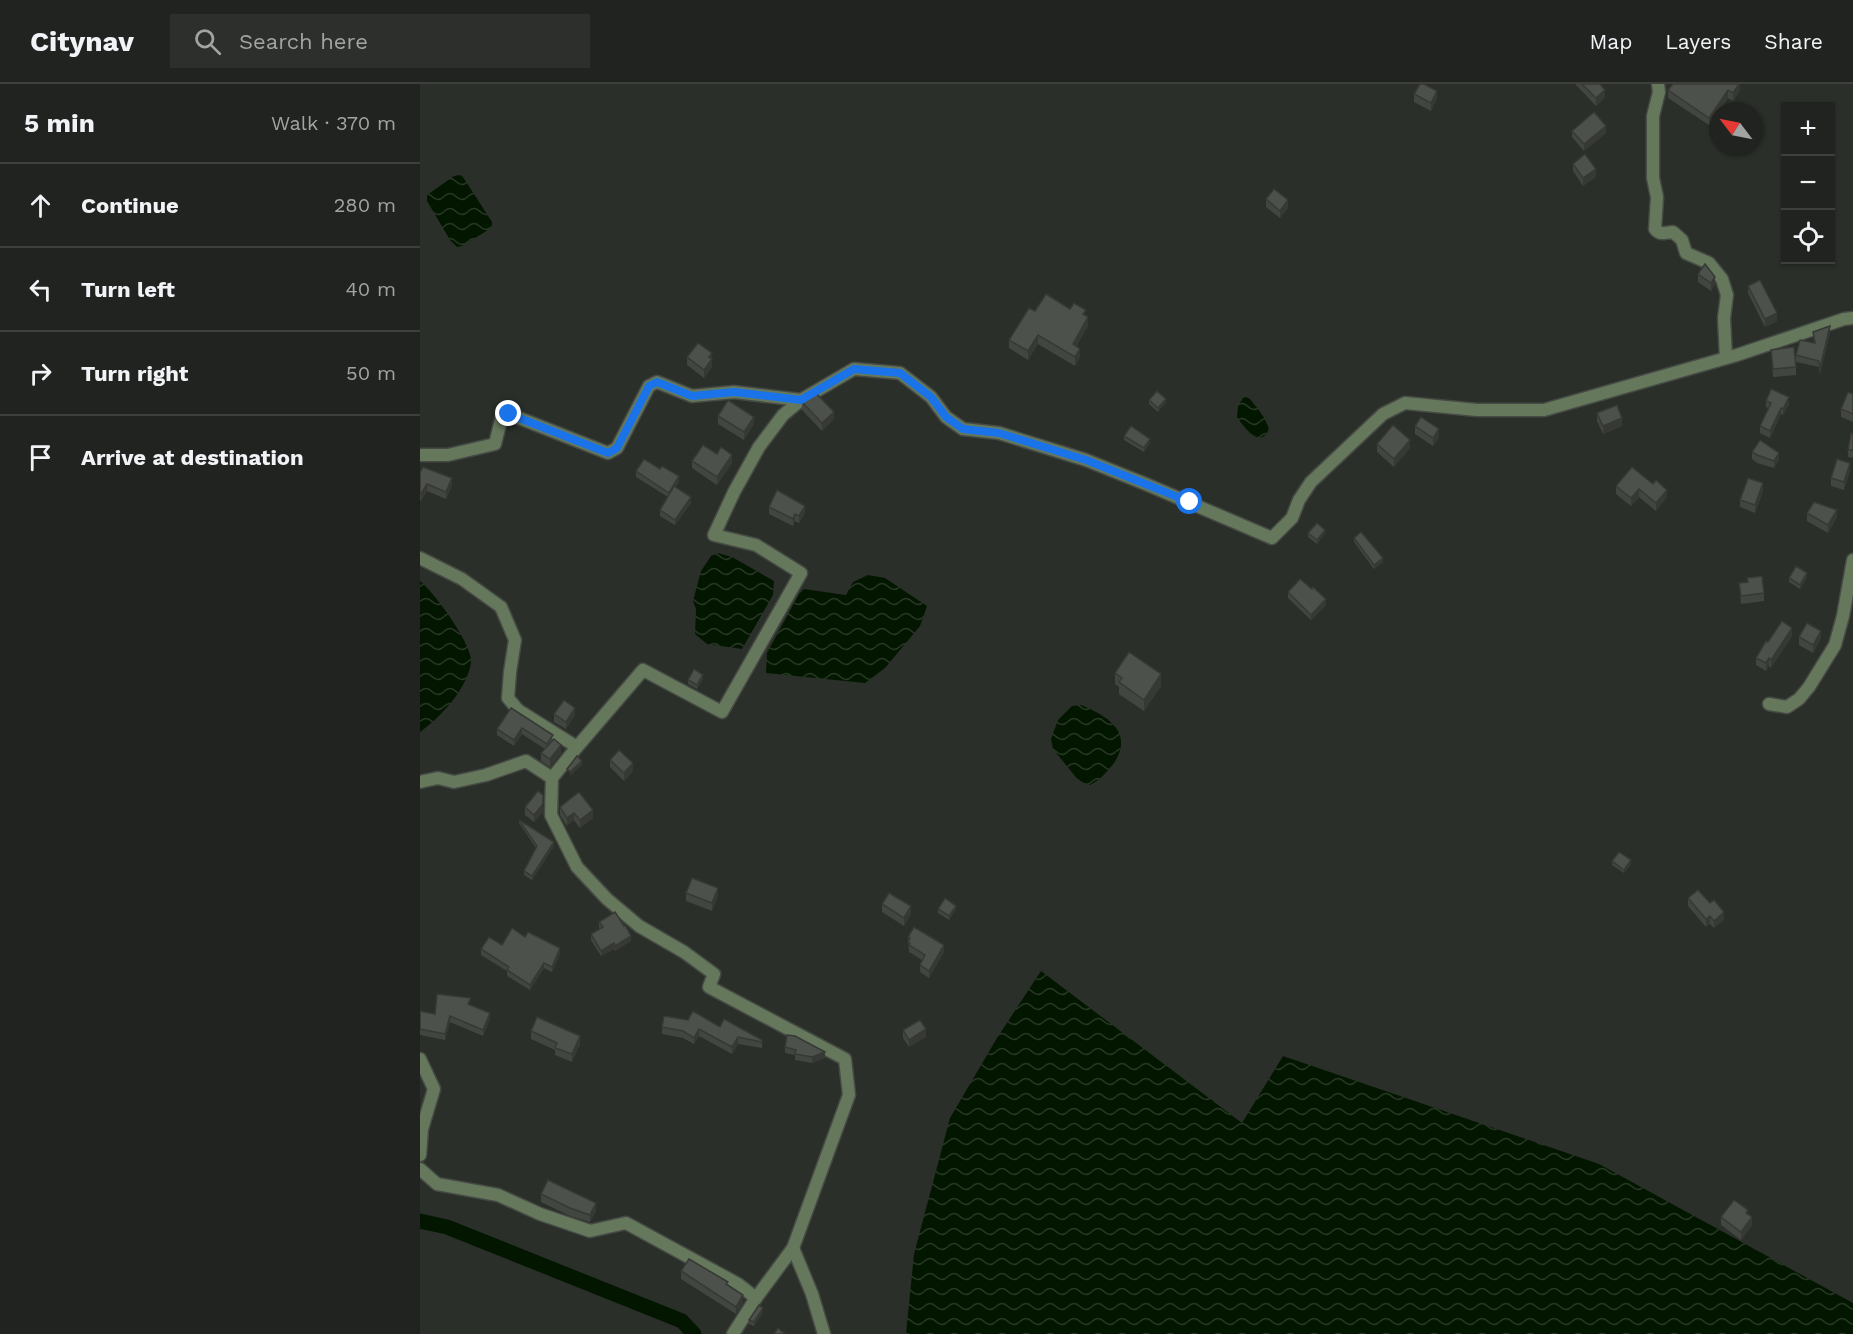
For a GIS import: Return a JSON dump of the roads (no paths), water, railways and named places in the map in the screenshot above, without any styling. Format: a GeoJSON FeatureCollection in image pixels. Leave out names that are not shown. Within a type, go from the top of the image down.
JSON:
{"type":"FeatureCollection","features":[{"type":"Feature","properties":{"kind":"street"},"geometry":{"type":"LineString","coordinates":[[1658,84],[1659,92],[1653,116],[1653,178],[1657,197],[1654,229],[1662,234],[1673,231],[1682,240],[1686,253],[1709,263],[1722,279],[1727,295],[1724,318],[1726,358]]}},
{"type":"Feature","properties":{"kind":"street"},"geometry":{"type":"LineString","coordinates":[[735,1330],[793,1248],[849,1095],[845,1059],[709,987],[714,974],[684,952],[639,926],[607,899],[578,867],[550,815],[552,778],[643,670],[722,712],[801,573],[756,544],[714,535],[759,447],[783,415],[801,400],[854,369],[900,373],[931,397],[946,417],[963,429],[999,433],[1086,460],[1272,538],[1292,518],[1299,500],[1311,482],[1383,414],[1405,404],[1477,410],[1544,410],[1726,358],[1853,318]]}},
{"type":"Feature","properties":{"kind":"street"},"geometry":{"type":"LineString","coordinates":[[420,454],[448,455],[495,444],[502,417],[509,414],[608,453],[617,448],[649,386],[657,382],[692,396],[734,392],[801,400]]}},
{"type":"Feature","properties":{"kind":"street"},"geometry":{"type":"LineString","coordinates":[[420,558],[462,579],[501,607],[515,640],[508,698],[518,710],[577,747]]}},
{"type":"Feature","properties":{"kind":"street"},"geometry":{"type":"LineString","coordinates":[[1770,704],[1787,707],[1799,699],[1835,645],[1843,616],[1853,560]]}},
{"type":"Feature","properties":{"kind":"street"},"geometry":{"type":"LineString","coordinates":[[420,782],[438,778],[454,782],[486,775],[526,761],[552,778]]}},
{"type":"Feature","properties":{"kind":"street"},"geometry":{"type":"LineString","coordinates":[[420,1059],[434,1089],[422,1129],[420,1155]]}},
{"type":"Feature","properties":{"kind":"street"},"geometry":{"type":"LineString","coordinates":[[420,1169],[438,1184],[498,1195],[540,1214],[590,1231],[626,1223],[738,1284],[756,1298]]}},
{"type":"Feature","properties":{"kind":"street"},"geometry":{"type":"LineString","coordinates":[[793,1248],[812,1294],[824,1334]]}},
{"type":"Feature","properties":{"kind":"water"},"geometry":{"type":"Polygon","coordinates":[[[460,175],[492,222],[492,226],[457,247],[450,240],[427,201],[427,195],[454,176],[460,175]]]}},
{"type":"Feature","properties":{"kind":"water"},"geometry":{"type":"Polygon","coordinates":[[[1246,397],[1250,399],[1268,425],[1268,431],[1263,437],[1250,433],[1237,417],[1238,406],[1246,397]]]}},
{"type":"Feature","properties":{"kind":"water"},"geometry":{"type":"Polygon","coordinates":[[[718,553],[732,557],[774,581],[773,595],[742,649],[707,644],[695,634],[696,609],[693,601],[701,571],[711,556],[718,553]]]}},
{"type":"Feature","properties":{"kind":"water"},"geometry":{"type":"Polygon","coordinates":[[[868,575],[885,578],[927,606],[920,626],[885,668],[865,683],[766,673],[767,653],[799,594],[804,589],[846,595],[853,582],[868,575]]]}},
{"type":"Feature","properties":{"kind":"water"},"geometry":{"type":"Polygon","coordinates":[[[420,581],[443,607],[459,632],[470,654],[471,662],[465,682],[459,692],[420,732],[420,581]]]}},
{"type":"Feature","properties":{"kind":"water"},"geometry":{"type":"Polygon","coordinates":[[[1081,705],[1109,720],[1119,734],[1121,743],[1114,763],[1103,776],[1090,785],[1079,781],[1053,749],[1051,739],[1058,720],[1072,706],[1081,705]]]}},
{"type":"Feature","properties":{"kind":"water"},"geometry":{"type":"Polygon","coordinates":[[[1041,971],[1242,1123],[1283,1056],[1599,1164],[1853,1303],[1853,1334],[906,1334],[914,1254],[950,1118],[997,1038],[1041,971]]]}},
{"type":"Feature","properties":{"kind":"waterway"},"geometry":{"type":"LineString","coordinates":[[420,1221],[447,1227],[682,1321],[694,1334]]}}]}
